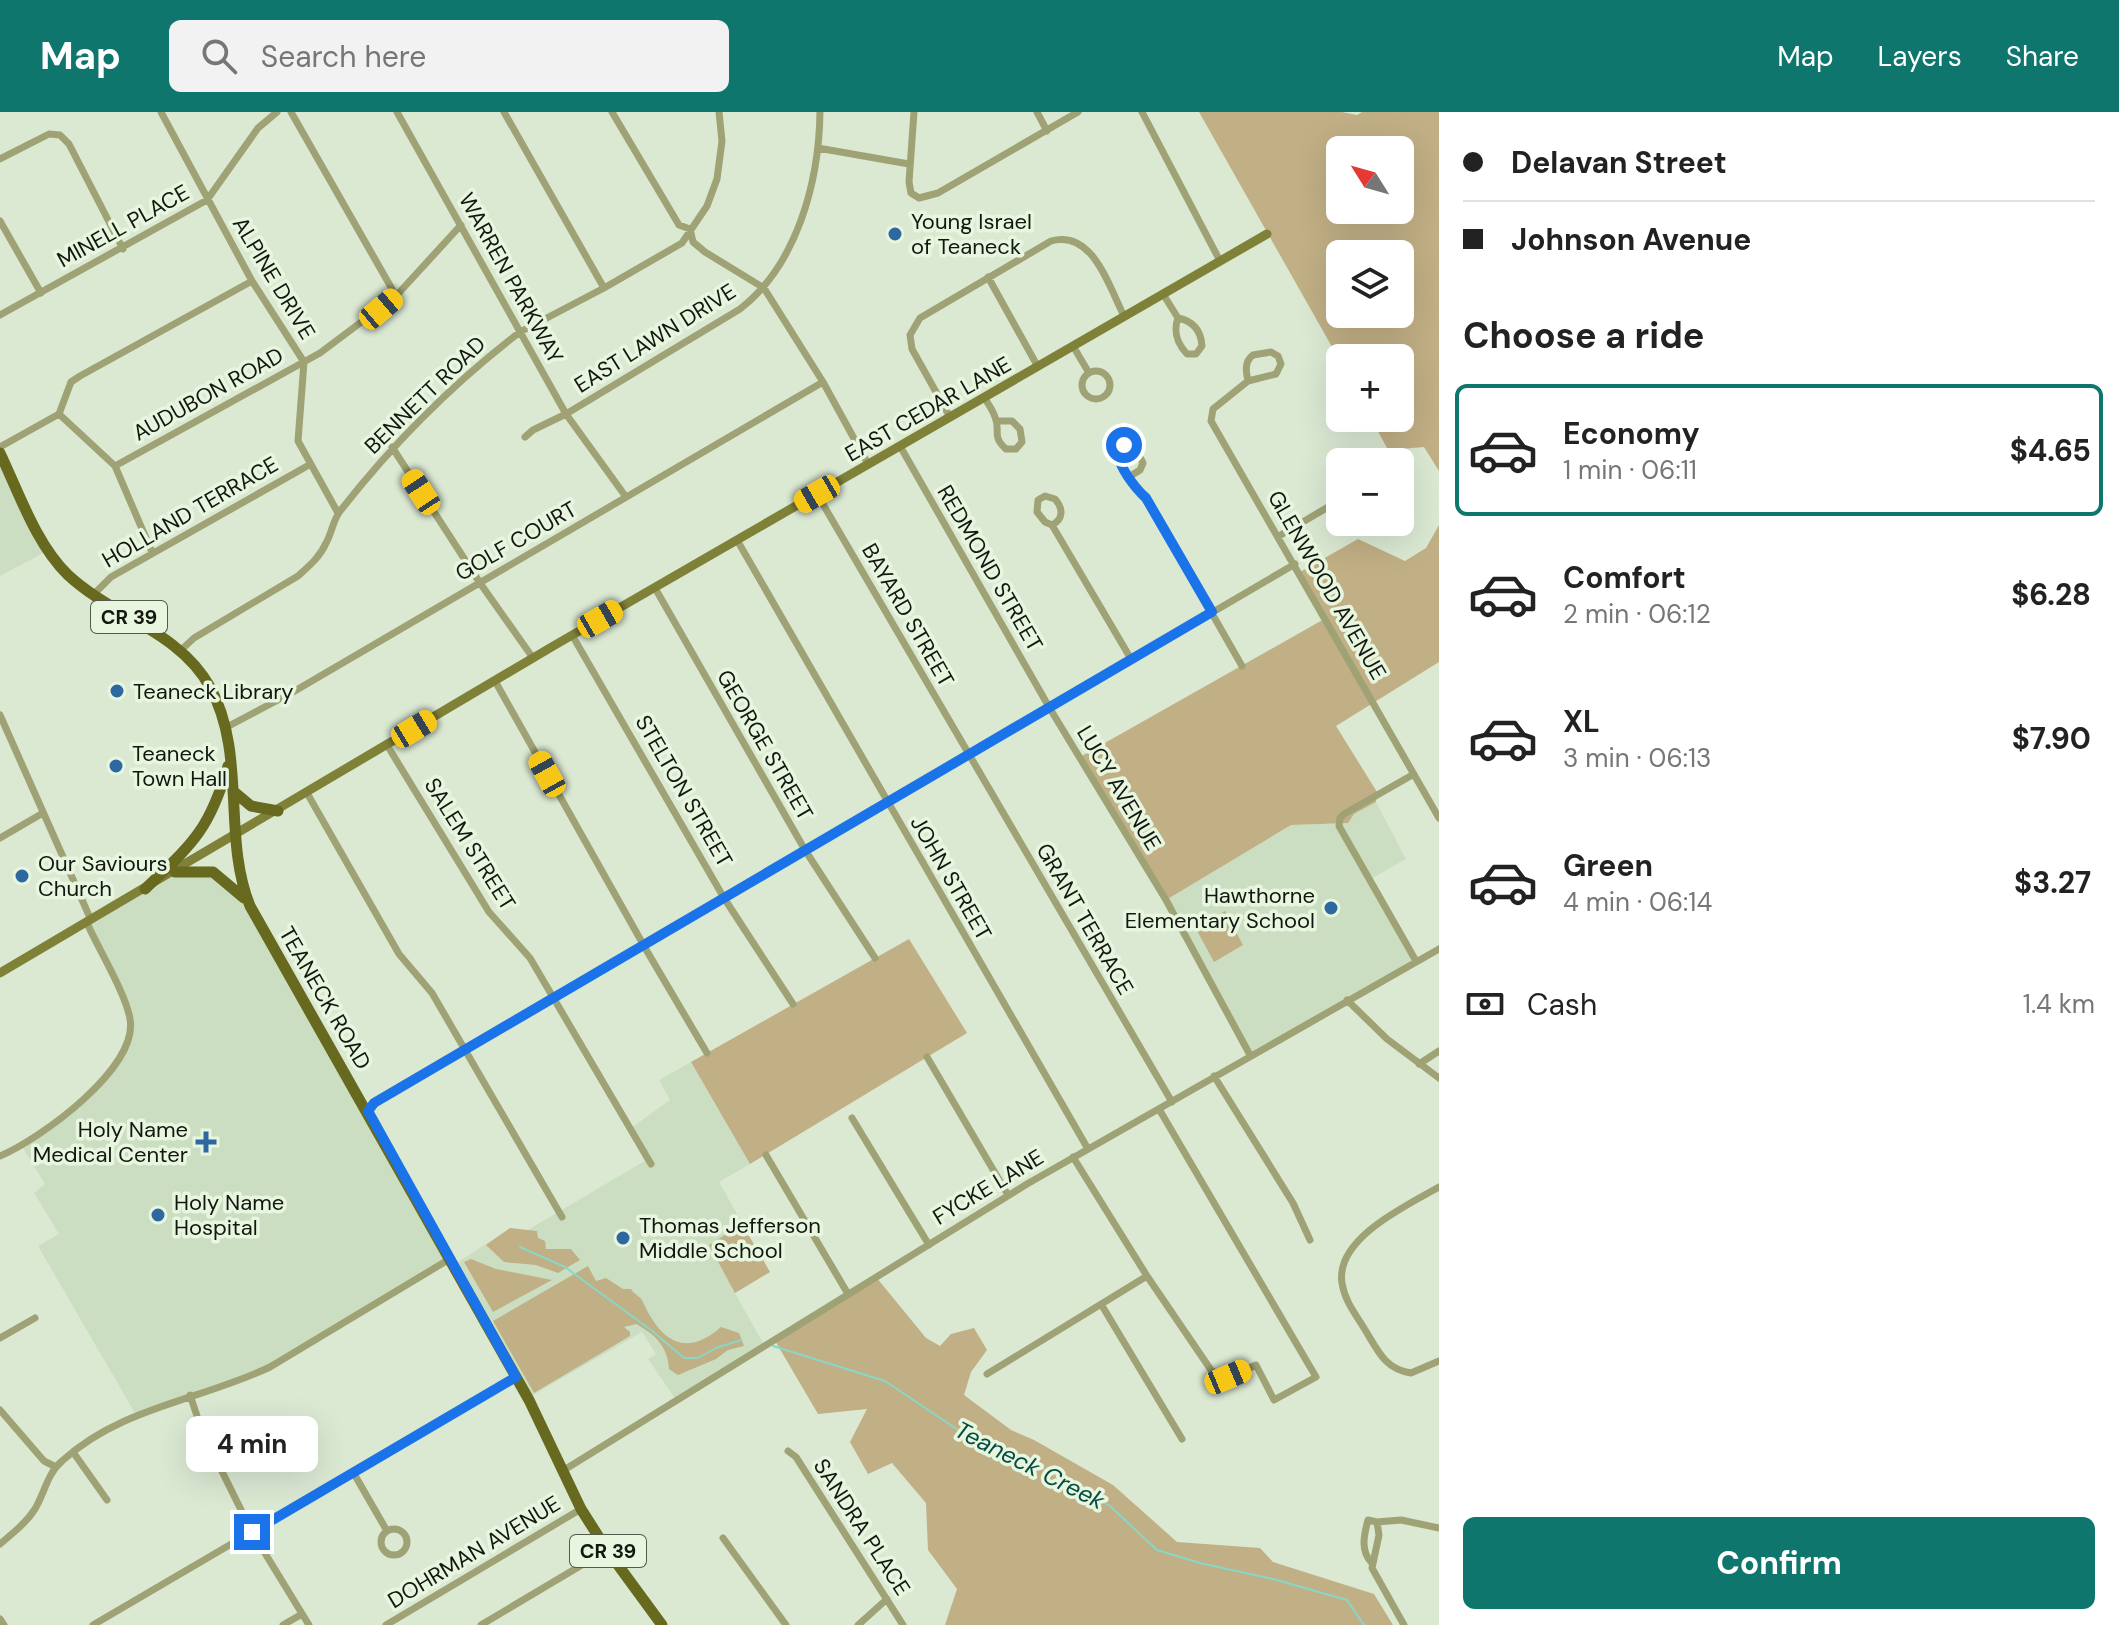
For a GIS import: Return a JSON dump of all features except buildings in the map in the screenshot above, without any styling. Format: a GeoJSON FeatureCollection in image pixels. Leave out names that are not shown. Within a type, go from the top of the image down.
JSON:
{"type":"FeatureCollection","features":[{"type":"Feature","properties":{"kind":"main road","name":"TEANECK ROAD"},"geometry":{"type":"LineString","coordinates":[[0,453],[52,555],[68,574],[180,651],[210,687],[225,728],[240,877],[248,901],[516,1377],[581,1509],[662,1625]]}},
{"type":"Feature","properties":{"kind":"main road"},"geometry":{"type":"LineString","coordinates":[[145,889],[201,833],[214,809],[230,762]]}},
{"type":"Feature","properties":{"kind":"main road"},"geometry":{"type":"LineString","coordinates":[[233,790],[249,805],[278,811]]}},
{"type":"Feature","properties":{"kind":"main road"},"geometry":{"type":"LineString","coordinates":[[175,872],[203,870],[216,873],[248,901]]}},
{"type":"Feature","properties":{"kind":"street","name":"ALPINE DRIVE"},"geometry":{"type":"LineString","coordinates":[[161,112],[252,281],[304,362],[297,432],[301,451],[338,513]]}},
{"type":"Feature","properties":{"kind":"street","name":"MINELL PLACE"},"geometry":{"type":"LineString","coordinates":[[0,315],[207,200],[258,128],[277,112]]}},
{"type":"Feature","properties":{"kind":"street"},"geometry":{"type":"LineString","coordinates":[[291,112],[396,296]]}},
{"type":"Feature","properties":{"kind":"street","name":"WARREN PARKWAY"},"geometry":{"type":"LineString","coordinates":[[397,112],[566,414],[626,497]]}},
{"type":"Feature","properties":{"kind":"street"},"geometry":{"type":"LineString","coordinates":[[504,112],[604,288]]}},
{"type":"Feature","properties":{"kind":"street"},"geometry":{"type":"LineString","coordinates":[[612,112],[679,225],[690,229],[693,242],[764,288],[823,382],[868,464]]}},
{"type":"Feature","properties":{"kind":"street","name":"BENNETT ROAD"},"geometry":{"type":"LineString","coordinates":[[180,651],[201,633],[298,576],[319,556],[338,513],[392,447],[440,399],[520,332],[682,243],[707,206],[717,179],[722,141],[719,112]]}},
{"type":"Feature","properties":{"kind":"street","name":"EAST LAWN DRIVE"},"geometry":{"type":"LineString","coordinates":[[525,437],[740,309],[764,288],[799,222],[814,175],[820,112]]}},
{"type":"Feature","properties":{"kind":"street"},"geometry":{"type":"LineString","coordinates":[[914,112],[909,164],[911,193],[919,198],[938,193],[1078,112]]}},
{"type":"Feature","properties":{"kind":"street"},"geometry":{"type":"LineString","coordinates":[[1037,112],[1047,131]]}},
{"type":"Feature","properties":{"kind":"street"},"geometry":{"type":"LineString","coordinates":[[1142,112],[1220,261]]}},
{"type":"Feature","properties":{"kind":"street"},"geometry":{"type":"LineString","coordinates":[[0,159],[49,134],[60,135],[69,144],[123,249]]}},
{"type":"Feature","properties":{"kind":"street"},"geometry":{"type":"LineString","coordinates":[[818,148],[909,164]]}},
{"type":"Feature","properties":{"kind":"street"},"geometry":{"type":"LineString","coordinates":[[0,221],[41,293]]}},
{"type":"Feature","properties":{"kind":"street","name":"AUDUBON ROAD"},"geometry":{"type":"LineString","coordinates":[[115,466],[320,353],[396,296],[461,225]]}},
{"type":"Feature","properties":{"kind":"street","name":"EAST CEDAR LANE"},"geometry":{"type":"LineString","coordinates":[[0,973],[572,635],[1267,234]]}},
{"type":"Feature","properties":{"kind":"street"},"geometry":{"type":"LineString","coordinates":[[950,417],[912,349],[912,328],[920,318],[988,277],[1051,241],[1075,240],[1092,255],[1124,316]]}},
{"type":"Feature","properties":{"kind":"street"},"geometry":{"type":"LineString","coordinates":[[988,277],[1038,367]]}},
{"type":"Feature","properties":{"kind":"street"},"geometry":{"type":"LineString","coordinates":[[0,447],[59,414],[71,382],[80,376],[252,281]]}},
{"type":"Feature","properties":{"kind":"street"},"geometry":{"type":"LineString","coordinates":[[1163,294],[1178,318],[1191,322],[1200,335],[1202,346],[1196,354],[1187,354],[1179,343],[1175,331],[1178,318]]}},
{"type":"Feature","properties":{"kind":"street"},"geometry":{"type":"LineString","coordinates":[[1073,346],[1089,373]]}},
{"type":"Feature","properties":{"kind":"street","name":"GLENWOOD AVENUE"},"geometry":{"type":"LineString","coordinates":[[1248,381],[1246,366],[1253,355],[1271,352],[1278,356],[1281,364],[1276,374],[1248,381],[1213,409],[1211,421],[1439,818]]}},
{"type":"Feature","properties":{"kind":"street","name":"GOLF COURT"},"geometry":{"type":"LineString","coordinates":[[225,728],[286,696],[823,382]]}},
{"type":"Feature","properties":{"kind":"street"},"geometry":{"type":"LineString","coordinates":[[984,397],[998,421],[996,434],[1000,442],[1009,450],[1016,449],[1022,442],[1020,429],[1012,421],[998,421]]}},
{"type":"Feature","properties":{"kind":"street"},"geometry":{"type":"LineString","coordinates":[[59,414],[115,466],[152,552]]}},
{"type":"Feature","properties":{"kind":"street"},"geometry":{"type":"LineString","coordinates":[[1129,477],[1140,470],[1143,463],[1135,448],[1128,443],[1117,452],[1129,477],[1136,490],[1146,498],[1242,666]]}},
{"type":"Feature","properties":{"kind":"street","name":"REDMOND STREET"},"geometry":{"type":"LineString","coordinates":[[900,446],[1049,707]]}},
{"type":"Feature","properties":{"kind":"street"},"geometry":{"type":"LineString","coordinates":[[392,447],[533,658]]}},
{"type":"Feature","properties":{"kind":"street","name":"HOLLAND TERRACE"},"geometry":{"type":"LineString","coordinates":[[94,594],[104,581],[152,552],[309,465]]}},
{"type":"Feature","properties":{"kind":"street","name":"BAYARD STREET"},"geometry":{"type":"LineString","coordinates":[[817,494],[968,755]]}},
{"type":"Feature","properties":{"kind":"street"},"geometry":{"type":"LineString","coordinates":[[1279,536],[1326,508]]}},
{"type":"Feature","properties":{"kind":"street"},"geometry":{"type":"LineString","coordinates":[[1052,525],[1131,659]]}},
{"type":"Feature","properties":{"kind":"street","name":"JOHN STREET"},"geometry":{"type":"LineString","coordinates":[[737,540],[1088,1149]]}},
{"type":"Feature","properties":{"kind":"street"},"geometry":{"type":"LineString","coordinates":[[368,1111],[374,1103],[1295,564]]}},
{"type":"Feature","properties":{"kind":"street","name":"GEORGE STREET"},"geometry":{"type":"LineString","coordinates":[[655,588],[805,850],[875,958]]}},
{"type":"Feature","properties":{"kind":"street","name":"STELTON STREET"},"geometry":{"type":"LineString","coordinates":[[572,635],[724,898],[793,1004]]}},
{"type":"Feature","properties":{"kind":"street"},"geometry":{"type":"LineString","coordinates":[[495,681],[707,1053]]}},
{"type":"Feature","properties":{"kind":"street","name":"LUCY AVENUE"},"geometry":{"type":"LineString","coordinates":[[1049,707],[1166,900],[1250,1055]]}},
{"type":"Feature","properties":{"kind":"street"},"geometry":{"type":"LineString","coordinates":[[0,715],[128,1010],[131,1030],[122,1057],[69,1113],[29,1141],[0,1156]]}},
{"type":"Feature","properties":{"kind":"street","name":"SALEM STREET"},"geometry":{"type":"LineString","coordinates":[[387,745],[489,912],[530,958],[651,1164]]}},
{"type":"Feature","properties":{"kind":"street","name":"GRANT TERRACE"},"geometry":{"type":"LineString","coordinates":[[968,755],[1172,1102]]}},
{"type":"Feature","properties":{"kind":"street"},"geometry":{"type":"LineString","coordinates":[[1414,774],[1344,814],[1339,826],[1416,961]]}},
{"type":"Feature","properties":{"kind":"street"},"geometry":{"type":"LineString","coordinates":[[307,793],[399,954],[432,993],[562,1217]]}},
{"type":"Feature","properties":{"kind":"street"},"geometry":{"type":"LineString","coordinates":[[0,838],[43,813]]}},
{"type":"Feature","properties":{"kind":"street","name":"FYCKE LANE"},"geometry":{"type":"LineString","coordinates":[[564,1470],[1008,1195],[1439,949]]}},
{"type":"Feature","properties":{"kind":"street"},"geometry":{"type":"LineString","coordinates":[[1347,1000],[1387,1039],[1439,1078]]}},
{"type":"Feature","properties":{"kind":"street"},"geometry":{"type":"LineString","coordinates":[[1419,1064],[1439,1051]]}},
{"type":"Feature","properties":{"kind":"street"},"geometry":{"type":"LineString","coordinates":[[927,1057],[1008,1195]]}},
{"type":"Feature","properties":{"kind":"street"},"geometry":{"type":"LineString","coordinates":[[1214,1076],[1293,1203],[1310,1240]]}},
{"type":"Feature","properties":{"kind":"street"},"geometry":{"type":"LineString","coordinates":[[1073,1157],[1147,1276],[1211,1370],[1221,1377],[1228,1377],[1256,1365],[1274,1400],[1316,1377],[1159,1109]]}},
{"type":"Feature","properties":{"kind":"street"},"geometry":{"type":"LineString","coordinates":[[852,1118],[929,1245]]}},
{"type":"Feature","properties":{"kind":"street"},"geometry":{"type":"LineString","coordinates":[[766,1155],[848,1294]]}},
{"type":"Feature","properties":{"kind":"street"},"geometry":{"type":"LineString","coordinates":[[1439,1187],[1373,1226],[1346,1261],[1341,1279],[1349,1305],[1381,1358],[1411,1373],[1439,1361]]}},
{"type":"Feature","properties":{"kind":"street"},"geometry":{"type":"LineString","coordinates":[[0,1544],[31,1516],[56,1467],[122,1420],[241,1380],[270,1367],[448,1260]]}},
{"type":"Feature","properties":{"kind":"street"},"geometry":{"type":"LineString","coordinates":[[987,1374],[1147,1276]]}},
{"type":"Feature","properties":{"kind":"street"},"geometry":{"type":"LineString","coordinates":[[1101,1304],[1182,1439]]}},
{"type":"Feature","properties":{"kind":"street"},"geometry":{"type":"LineString","coordinates":[[0,1338],[35,1318]]}},
{"type":"Feature","properties":{"kind":"street"},"geometry":{"type":"LineString","coordinates":[[93,1625],[516,1377]]}},
{"type":"Feature","properties":{"kind":"street"},"geometry":{"type":"LineString","coordinates":[[190,1395],[202,1431],[252,1532],[309,1625]]}},
{"type":"Feature","properties":{"kind":"street"},"geometry":{"type":"LineString","coordinates":[[0,1410],[44,1461],[56,1467]]}},
{"type":"Feature","properties":{"kind":"street","name":"SANDRA PLACE"},"geometry":{"type":"LineString","coordinates":[[788,1451],[796,1457],[903,1625]]}},
{"type":"Feature","properties":{"kind":"street"},"geometry":{"type":"LineString","coordinates":[[73,1452],[107,1500]]}},
{"type":"Feature","properties":{"kind":"street"},"geometry":{"type":"LineString","coordinates":[[353,1472],[387,1531]]}},
{"type":"Feature","properties":{"kind":"street","name":"DOHRMAN AVENUE"},"geometry":{"type":"LineString","coordinates":[[386,1625],[581,1509]]}},
{"type":"Feature","properties":{"kind":"street"},"geometry":{"type":"LineString","coordinates":[[1404,1625],[1366,1557],[1364,1546],[1368,1520],[1401,1520],[1439,1528]]}},
{"type":"Feature","properties":{"kind":"street"},"geometry":{"type":"LineString","coordinates":[[1372,1563],[1377,1546],[1377,1522]]}},
{"type":"Feature","properties":{"kind":"street"},"geometry":{"type":"LineString","coordinates":[[723,1538],[786,1625]]}},
{"type":"Feature","properties":{"kind":"street"},"geometry":{"type":"LineString","coordinates":[[481,1625],[607,1550]]}},
{"type":"Feature","properties":{"kind":"street"},"geometry":{"type":"LineString","coordinates":[[858,1625],[887,1599]]}},
{"type":"Feature","properties":{"kind":"street"},"geometry":{"type":"LineString","coordinates":[[283,1625],[302,1614]]}},
{"type":"Feature","properties":{"kind":"street"},"geometry":{"type":"LineString","coordinates":[[0,1619],[4,1625]]}},
{"type":"Feature","properties":{"kind":"shaded area"},"geometry":{"type":"Polygon","coordinates":[[[1199,112],[1342,112],[1357,115],[1362,112],[1439,112],[1439,471],[1424,447],[1387,448],[1378,432],[1414,432],[1414,344],[1330,344],[1199,112]]]}},
{"type":"Feature","properties":{"kind":"shaded area"},"geometry":{"type":"Polygon","coordinates":[[[0,453],[49,550],[0,576],[0,453]]]}},
{"type":"Feature","properties":{"kind":"shaded area"},"geometry":{"type":"Polygon","coordinates":[[[1439,525],[1439,662],[1336,726],[1377,792],[1376,802],[1354,814],[1348,823],[1291,825],[1166,900],[1080,757],[1326,618],[1300,572],[1358,539],[1405,561],[1426,548],[1439,525]]]}},
{"type":"Feature","properties":{"kind":"shaded area"},"geometry":{"type":"Polygon","coordinates":[[[1376,802],[1406,859],[1369,880],[1416,961],[1250,1055],[1166,900],[1291,825],[1347,823],[1354,814],[1376,802]]]}},
{"type":"Feature","properties":{"kind":"shaded area","name":"Holy Name Medical Center"},"geometry":{"type":"Polygon","coordinates":[[[203,870],[248,901],[448,1260],[270,1367],[136,1415],[38,1246],[59,1234],[34,1193],[45,1184],[21,1145],[49,1128],[122,1057],[131,1020],[87,923],[175,872],[203,870]]]}},
{"type":"Feature","properties":{"kind":"shaded area"},"geometry":{"type":"Polygon","coordinates":[[[1225,911],[1243,945],[1214,962],[1195,927],[1225,911]]]}},
{"type":"Feature","properties":{"kind":"shaded area"},"geometry":{"type":"Polygon","coordinates":[[[909,939],[967,1033],[750,1164],[691,1062],[909,939]]]}},
{"type":"Feature","properties":{"kind":"shaded area","name":"Thomas Jefferson Middle School"},"geometry":{"type":"Polygon","coordinates":[[[691,1062],[750,1164],[719,1182],[770,1272],[735,1293],[764,1345],[676,1400],[648,1359],[656,1354],[642,1332],[528,1398],[452,1266],[510,1228],[526,1231],[648,1159],[631,1128],[670,1100],[659,1080],[691,1062]]]}},
{"type":"Feature","properties":{"kind":"shaded area"},"geometry":{"type":"Polygon","coordinates":[[[742,1224],[770,1272],[735,1293],[709,1245],[742,1224]]]}},
{"type":"Feature","properties":{"kind":"shaded area"},"geometry":{"type":"Polygon","coordinates":[[[510,1228],[537,1231],[538,1238],[545,1241],[546,1249],[571,1249],[580,1260],[558,1273],[536,1265],[504,1262],[486,1245],[510,1228]]]}},
{"type":"Feature","properties":{"kind":"shaded area"},"geometry":{"type":"Polygon","coordinates":[[[471,1259],[496,1269],[552,1280],[493,1312],[464,1262],[471,1259]]]}},
{"type":"Feature","properties":{"kind":"shaded area"},"geometry":{"type":"Polygon","coordinates":[[[588,1266],[596,1281],[606,1278],[623,1289],[631,1289],[642,1300],[657,1326],[675,1341],[696,1342],[721,1327],[739,1333],[744,1346],[728,1350],[716,1359],[678,1375],[669,1369],[659,1342],[636,1324],[624,1327],[630,1336],[534,1393],[493,1321],[588,1266]]]}},
{"type":"Feature","properties":{"kind":"shaded area"},"geometry":{"type":"Polygon","coordinates":[[[876,1277],[926,1338],[940,1346],[951,1334],[974,1328],[987,1350],[971,1372],[964,1395],[1011,1430],[1113,1485],[1177,1542],[1260,1548],[1273,1562],[1374,1594],[1393,1625],[945,1625],[957,1589],[928,1550],[926,1503],[892,1463],[868,1474],[850,1442],[867,1409],[818,1414],[774,1339],[876,1277]]]}},
{"type":"Feature","properties":{"kind":"waterway","name":"Teaneck Creek"},"geometry":{"type":"LineString","coordinates":[[520,1247],[565,1267],[684,1358],[698,1358],[741,1340]]}},
{"type":"Feature","properties":{"kind":"waterway","name":"Teaneck Creek"},"geometry":{"type":"LineString","coordinates":[[773,1346],[885,1381],[961,1432],[1029,1461],[1110,1506],[1157,1550],[1347,1600],[1364,1625]]}},
{"type":"Feature","properties":{"kind":"place","name":"Young Israel of Teaneck"},"geometry":{"type":"Point","coordinates":[895,234]}},
{"type":"Feature","properties":{"kind":"place","name":"Teaneck Library"},"geometry":{"type":"Point","coordinates":[117,691]}},
{"type":"Feature","properties":{"kind":"place","name":"Teaneck Town Hall"},"geometry":{"type":"Point","coordinates":[116,766]}},
{"type":"Feature","properties":{"kind":"place","name":"Our Saviours Church"},"geometry":{"type":"Point","coordinates":[22,876]}},
{"type":"Feature","properties":{"kind":"place","name":"Hawthorne Elementary School"},"geometry":{"type":"Point","coordinates":[1331,908]}},
{"type":"Feature","properties":{"kind":"place","name":"Holy Name Medical Center"},"geometry":{"type":"Point","coordinates":[206,1142]}},
{"type":"Feature","properties":{"kind":"place","name":"Holy Name Hospital"},"geometry":{"type":"Point","coordinates":[158,1215]}},
{"type":"Feature","properties":{"kind":"place","name":"Thomas Jefferson Middle School"},"geometry":{"type":"Point","coordinates":[623,1238]}},
{"type":"Feature","properties":{"kind":"route"},"geometry":{"type":"LineString","coordinates":[[252,1532],[516,1377],[448,1260],[368,1111],[374,1103],[1212,612],[1146,498],[1136,490],[1118,459],[1117,451],[1124,445]]}}]}
